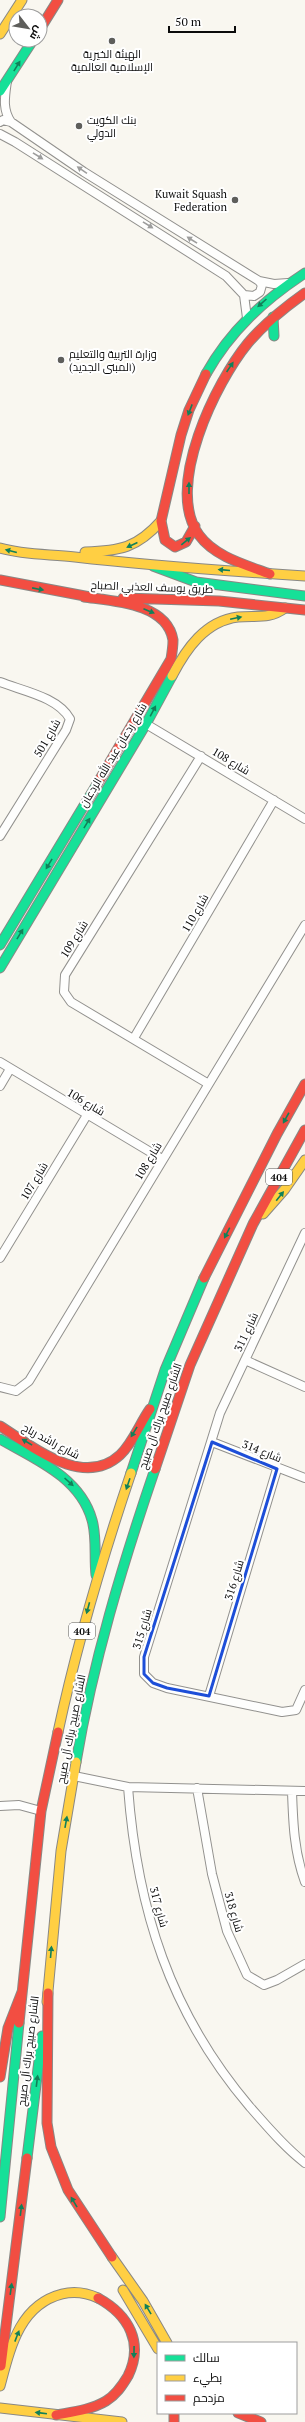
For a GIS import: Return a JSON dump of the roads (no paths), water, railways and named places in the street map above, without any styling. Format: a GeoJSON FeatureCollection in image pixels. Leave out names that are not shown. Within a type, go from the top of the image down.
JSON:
{"type":"FeatureCollection","features":[{"type":"Feature","properties":{"kind":"main road"},"geometry":{"type":"LineString","coordinates":[[0,34],[22,0]]}},
{"type":"Feature","properties":{"kind":"main road"},"geometry":{"type":"LineString","coordinates":[[48,16],[58,0]]}},
{"type":"Feature","properties":{"kind":"main road"},"geometry":{"type":"LineString","coordinates":[[0,91],[28,48]]}},
{"type":"Feature","properties":{"kind":"main road"},"geometry":{"type":"LineString","coordinates":[[305,273],[288,283],[247,318],[221,349],[198,389],[182,434],[161,521],[161,535],[164,542],[170,546],[178,547],[186,543],[192,536],[194,526],[188,489],[190,466],[202,421],[212,399],[232,363],[255,334],[273,317],[305,293]]}},
{"type":"Feature","properties":{"kind":"main road"},"geometry":{"type":"LineString","coordinates":[[273,317],[274,336]]}},
{"type":"Feature","properties":{"kind":"main road"},"geometry":{"type":"LineString","coordinates":[[51,554],[104,552],[129,548],[148,537],[161,521]]}},
{"type":"Feature","properties":{"kind":"main road"},"geometry":{"type":"LineString","coordinates":[[194,526],[207,543],[242,563],[270,574]]}},
{"type":"Feature","properties":{"kind":"main road","name":"طريق يوسف العذبي الصباح"},"geometry":{"type":"LineString","coordinates":[[0,548],[17,552],[51,554],[153,566],[305,576]]}},
{"type":"Feature","properties":{"kind":"main road"},"geometry":{"type":"LineString","coordinates":[[153,566],[182,578],[211,585],[305,596]]}},
{"type":"Feature","properties":{"kind":"main road","name":"طريق يوسف العذبي الصباح"},"geometry":{"type":"LineString","coordinates":[[0,580],[84,596],[219,601],[305,610]]}},
{"type":"Feature","properties":{"kind":"main road"},"geometry":{"type":"LineString","coordinates":[[84,596],[123,602],[150,610],[161,617],[168,626],[173,643],[181,639],[186,643],[186,649]]}},
{"type":"Feature","properties":{"kind":"main road","name":"شارع ردعان عبد الله الردعان"},"geometry":{"type":"LineString","coordinates":[[0,968],[146,724],[186,649],[200,635],[218,624],[237,617],[274,616],[285,608]]}},
{"type":"Feature","properties":{"kind":"main road","name":"شارع ردعان عبد الله الردعان"},"geometry":{"type":"LineString","coordinates":[[1,943],[171,659],[173,643]]}},
{"type":"Feature","properties":{"kind":"main road"},"geometry":{"type":"LineString","coordinates":[[57,850],[67,855]]}},
{"type":"Feature","properties":{"kind":"main road","name":"الشارع صبيح براك آل صبيح"},"geometry":{"type":"LineString","coordinates":[[0,2216],[41,1811],[69,1680],[96,1578],[165,1370],[194,1298],[276,1134],[305,1084]]}},
{"type":"Feature","properties":{"kind":"main road","name":"الشارع صبيح براك آل صبيح"},"geometry":{"type":"LineString","coordinates":[[0,2370],[48,1993],[61,1851],[85,1710],[101,1641],[142,1503],[190,1366],[253,1224],[305,1130]]}},
{"type":"Feature","properties":{"kind":"main road"},"geometry":{"type":"LineString","coordinates":[[253,1224],[279,1198],[305,1160]]}},
{"type":"Feature","properties":{"kind":"main road","name":"شارع راشد رباح"},"geometry":{"type":"LineString","coordinates":[[0,1426],[69,1466],[93,1469],[108,1464],[121,1454],[156,1400]]}},
{"type":"Feature","properties":{"kind":"main road","name":"شارع راشد رباح"},"geometry":{"type":"LineString","coordinates":[[0,1439],[62,1477],[83,1498],[92,1520],[96,1578]]}},
{"type":"Feature","properties":{"kind":"main road"},"geometry":{"type":"LineString","coordinates":[[0,2078],[10,2021],[22,1992]]}},
{"type":"Feature","properties":{"kind":"main road"},"geometry":{"type":"LineString","coordinates":[[48,1993],[49,2139],[63,2183],[89,2226],[157,2347]]}},
{"type":"Feature","properties":{"kind":"main road"},"geometry":{"type":"LineString","coordinates":[[89,2226],[135,2289],[166,2342]]}},
{"type":"Feature","properties":{"kind":"main road"},"geometry":{"type":"LineString","coordinates":[[0,2386],[20,2327],[37,2305],[57,2294],[69,2292],[92,2295],[104,2299],[121,2313],[129,2326],[134,2347],[132,2369],[116,2394],[100,2404],[56,2415]]}},
{"type":"Feature","properties":{"kind":"main road"},"geometry":{"type":"LineString","coordinates":[[0,2408],[122,2422]]}},
{"type":"Feature","properties":{"kind":"main road"},"geometry":{"type":"LineString","coordinates":[[241,2414],[261,2422]]}},
{"type":"Feature","properties":{"kind":"street"},"geometry":{"type":"LineString","coordinates":[[8,80],[4,105],[7,116],[12,122],[84,172],[259,281],[274,284],[288,283]]}},
{"type":"Feature","properties":{"kind":"street"},"geometry":{"type":"LineString","coordinates":[[0,122],[3,120],[12,122]]}},
{"type":"Feature","properties":{"kind":"street"},"geometry":{"type":"LineString","coordinates":[[1,136],[15,142],[226,276],[244,295],[247,318]]}},
{"type":"Feature","properties":{"kind":"street"},"geometry":{"type":"LineString","coordinates":[[244,295],[254,296],[260,292],[262,285],[259,281]]}},
{"type":"Feature","properties":{"kind":"street","name":"شارع 501"},"geometry":{"type":"LineString","coordinates":[[0,682],[49,701],[65,711],[70,719],[66,730],[0,836]]}},
{"type":"Feature","properties":{"kind":"street","name":"شارع 108"},"geometry":{"type":"LineString","coordinates":[[146,724],[305,818]]}},
{"type":"Feature","properties":{"kind":"street","name":"شارع 109"},"geometry":{"type":"LineString","coordinates":[[201,756],[65,975],[64,992],[71,1002],[134,1038],[207,1083]]}},
{"type":"Feature","properties":{"kind":"street","name":"شارع 110"},"geometry":{"type":"LineString","coordinates":[[134,1038],[274,800]]}},
{"type":"Feature","properties":{"kind":"street","name":"شارع 108"},"geometry":{"type":"LineString","coordinates":[[0,1387],[16,1391],[28,1381],[207,1083],[305,925]]}},
{"type":"Feature","properties":{"kind":"street","name":"شارع 106"},"geometry":{"type":"LineString","coordinates":[[0,1062],[162,1159]]}},
{"type":"Feature","properties":{"kind":"street"},"geometry":{"type":"LineString","coordinates":[[0,1086],[10,1068]]}},
{"type":"Feature","properties":{"kind":"street","name":"شارع 107"},"geometry":{"type":"LineString","coordinates":[[0,1258],[87,1115]]}},
{"type":"Feature","properties":{"kind":"street","name":"شارع 311"},"geometry":{"type":"LineString","coordinates":[[212,1442],[220,1414],[305,1232]]}},
{"type":"Feature","properties":{"kind":"street"},"geometry":{"type":"LineString","coordinates":[[245,1360],[305,1387]]}},
{"type":"Feature","properties":{"kind":"street","name":"شارع 314"},"geometry":{"type":"LineString","coordinates":[[212,1442],[278,1469],[305,1478]]}},
{"type":"Feature","properties":{"kind":"street","name":"شارع 315"},"geometry":{"type":"LineString","coordinates":[[212,1442],[144,1657],[144,1674],[153,1683],[160,1686],[282,1712],[296,1710],[305,1690]]}},
{"type":"Feature","properties":{"kind":"street","name":"شارع 316"},"geometry":{"type":"LineString","coordinates":[[209,1696],[278,1469]]}},
{"type":"Feature","properties":{"kind":"street"},"geometry":{"type":"LineString","coordinates":[[74,1776],[128,1787],[305,1792]]}},
{"type":"Feature","properties":{"kind":"street","name":"شارع 317"},"geometry":{"type":"LineString","coordinates":[[128,1787],[132,1842],[147,1912],[164,1961],[192,2026],[233,2086],[268,2128],[305,2163]]}},
{"type":"Feature","properties":{"kind":"street","name":"شارع 318"},"geometry":{"type":"LineString","coordinates":[[197,1788],[212,1874],[227,1931],[247,1975],[264,1985],[305,1964]]}},
{"type":"Feature","properties":{"kind":"street"},"geometry":{"type":"LineString","coordinates":[[292,1791],[293,1831],[300,1868],[305,1882]]}},
{"type":"Feature","properties":{"kind":"street"},"geometry":{"type":"LineString","coordinates":[[0,1806],[19,1805],[41,1811]]}},
{"type":"Feature","properties":{"kind":"place","name":"الهيئة الخيرية الإسلامية العالمية"},"geometry":{"type":"Point","coordinates":[112,41]}},
{"type":"Feature","properties":{"kind":"place","name":"بنك الكويت الدولي"},"geometry":{"type":"Point","coordinates":[79,126]}},
{"type":"Feature","properties":{"kind":"place","name":"Kuwait Squash Federation"},"geometry":{"type":"Point","coordinates":[235,200]}},
{"type":"Feature","properties":{"kind":"place","name":"وزارة التربية والتعليم (المبنى الجديد)"},"geometry":{"type":"Point","coordinates":[61,360]}}]}
